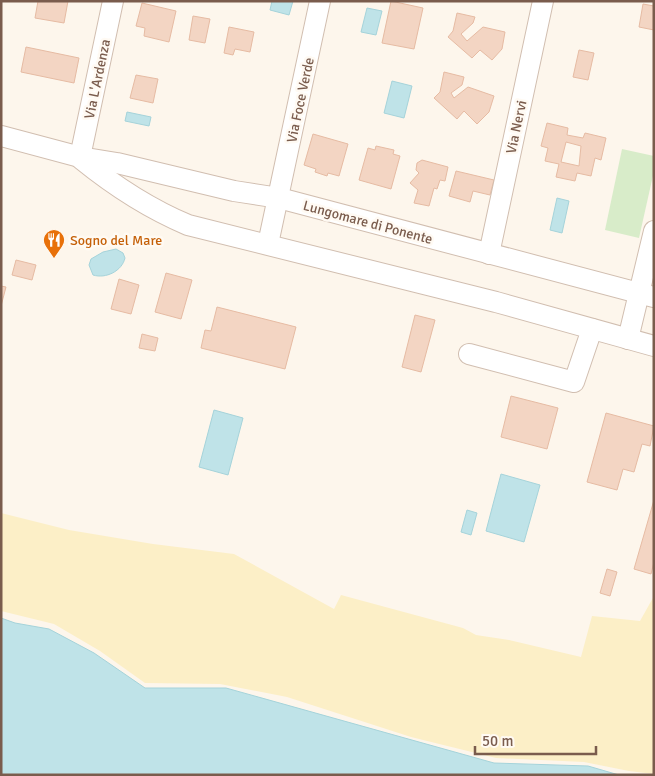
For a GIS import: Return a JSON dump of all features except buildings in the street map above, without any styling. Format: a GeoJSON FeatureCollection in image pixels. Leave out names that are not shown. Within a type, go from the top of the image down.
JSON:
{"type":"FeatureCollection","features":[{"type":"Feature","properties":{"kind":"street","name":"Via L'Ardenza"},"geometry":{"type":"LineString","coordinates":[[80,157],[114,1]]}},
{"type":"Feature","properties":{"kind":"street","name":"Via Foce Verde"},"geometry":{"type":"LineString","coordinates":[[277,207],[320,1]]}},
{"type":"Feature","properties":{"kind":"street","name":"Via Nervi"},"geometry":{"type":"LineString","coordinates":[[489,254],[542,1]]}},
{"type":"Feature","properties":{"kind":"street","name":"Lungomare di Ponente"},"geometry":{"type":"LineString","coordinates":[[1,136],[80,157],[234,191],[277,207],[489,254],[647,295]]}},
{"type":"Feature","properties":{"kind":"street","name":"Lungomare di Ponente"},"geometry":{"type":"LineString","coordinates":[[80,157],[103,176],[168,216],[192,226],[496,302],[654,346]]}},
{"type":"Feature","properties":{"kind":"street"},"geometry":{"type":"LineString","coordinates":[[268,244],[277,207]]}},
{"type":"Feature","properties":{"kind":"street"},"geometry":{"type":"LineString","coordinates":[[628,340],[647,295],[654,232]]}},
{"type":"Feature","properties":{"kind":"street"},"geometry":{"type":"LineString","coordinates":[[469,354],[574,382],[592,329]]}},
{"type":"Feature","properties":{"kind":"green space"},"geometry":{"type":"Polygon","coordinates":[[[622,149],[654,156],[654,171],[639,238],[605,230],[622,149]]]}},
{"type":"Feature","properties":{"kind":"sand"},"geometry":{"type":"Polygon","coordinates":[[[1,513],[69,530],[153,544],[234,554],[334,609],[341,595],[463,628],[476,635],[509,640],[581,657],[592,616],[640,621],[654,596],[654,774],[584,762],[496,758],[411,737],[287,697],[220,684],[145,683],[100,651],[54,624],[1,611],[1,513]]]}},
{"type":"Feature","properties":{"kind":"water"},"geometry":{"type":"Polygon","coordinates":[[[272,1],[293,1],[289,15],[270,10],[272,1]]]}},
{"type":"Feature","properties":{"kind":"water"},"geometry":{"type":"Polygon","coordinates":[[[367,8],[382,11],[376,35],[361,32],[367,8]]]}},
{"type":"Feature","properties":{"kind":"water"},"geometry":{"type":"Polygon","coordinates":[[[392,81],[412,86],[404,118],[384,113],[392,81]]]}},
{"type":"Feature","properties":{"kind":"water"},"geometry":{"type":"Polygon","coordinates":[[[127,112],[151,117],[149,126],[125,121],[127,112]]]}},
{"type":"Feature","properties":{"kind":"water"},"geometry":{"type":"Polygon","coordinates":[[[557,198],[569,201],[562,233],[550,230],[557,198]]]}},
{"type":"Feature","properties":{"kind":"water"},"geometry":{"type":"Polygon","coordinates":[[[116,249],[123,253],[125,258],[121,267],[108,275],[93,275],[89,265],[91,259],[103,252],[116,249]]]}},
{"type":"Feature","properties":{"kind":"water"},"geometry":{"type":"Polygon","coordinates":[[[214,410],[243,418],[228,475],[199,467],[214,410]]]}},
{"type":"Feature","properties":{"kind":"water"},"geometry":{"type":"Polygon","coordinates":[[[501,474],[540,485],[524,542],[486,531],[501,474]]]}},
{"type":"Feature","properties":{"kind":"water"},"geometry":{"type":"Polygon","coordinates":[[[467,510],[477,513],[471,535],[461,532],[467,510]]]}},
{"type":"Feature","properties":{"kind":"water"},"geometry":{"type":"Polygon","coordinates":[[[1,618],[15,623],[49,629],[94,653],[145,688],[226,688],[494,763],[588,766],[619,775],[1,775],[1,618]]]}},
{"type":"Feature","properties":{"kind":"place","name":"Sogno del Mare"},"geometry":{"type":"Point","coordinates":[54,259]}}]}
